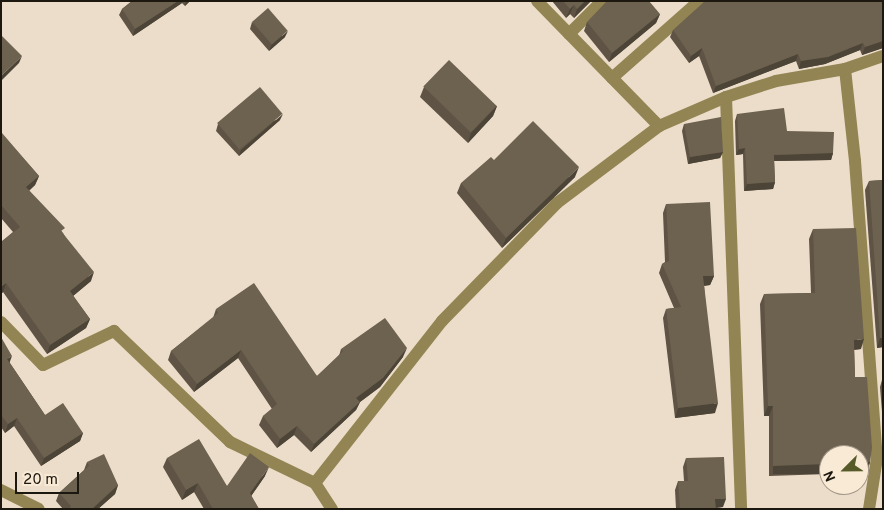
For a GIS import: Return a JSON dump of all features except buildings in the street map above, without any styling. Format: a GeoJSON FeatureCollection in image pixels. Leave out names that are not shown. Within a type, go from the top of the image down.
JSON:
{"type":"FeatureCollection","features":[{"type":"Feature","properties":{"kind":"street"},"geometry":{"type":"LineString","coordinates":[[537,1],[660,126]]}},
{"type":"Feature","properties":{"kind":"street"},"geometry":{"type":"LineString","coordinates":[[569,34],[602,1]]}},
{"type":"Feature","properties":{"kind":"street"},"geometry":{"type":"LineString","coordinates":[[612,78],[699,1]]}},
{"type":"Feature","properties":{"kind":"street"},"geometry":{"type":"LineString","coordinates":[[315,483],[448,314],[557,203],[660,126],[726,97],[776,81],[844,69],[883,56]]}},
{"type":"Feature","properties":{"kind":"street"},"geometry":{"type":"LineString","coordinates":[[844,69],[855,161],[877,458],[869,509]]}},
{"type":"Feature","properties":{"kind":"street"},"geometry":{"type":"LineString","coordinates":[[726,97],[741,509]]}},
{"type":"Feature","properties":{"kind":"street"},"geometry":{"type":"LineString","coordinates":[[1,322],[43,365],[114,330],[230,442],[315,483],[332,509]]}},
{"type":"Feature","properties":{"kind":"street"},"geometry":{"type":"LineString","coordinates":[[1,490],[38,509]]}}]}
